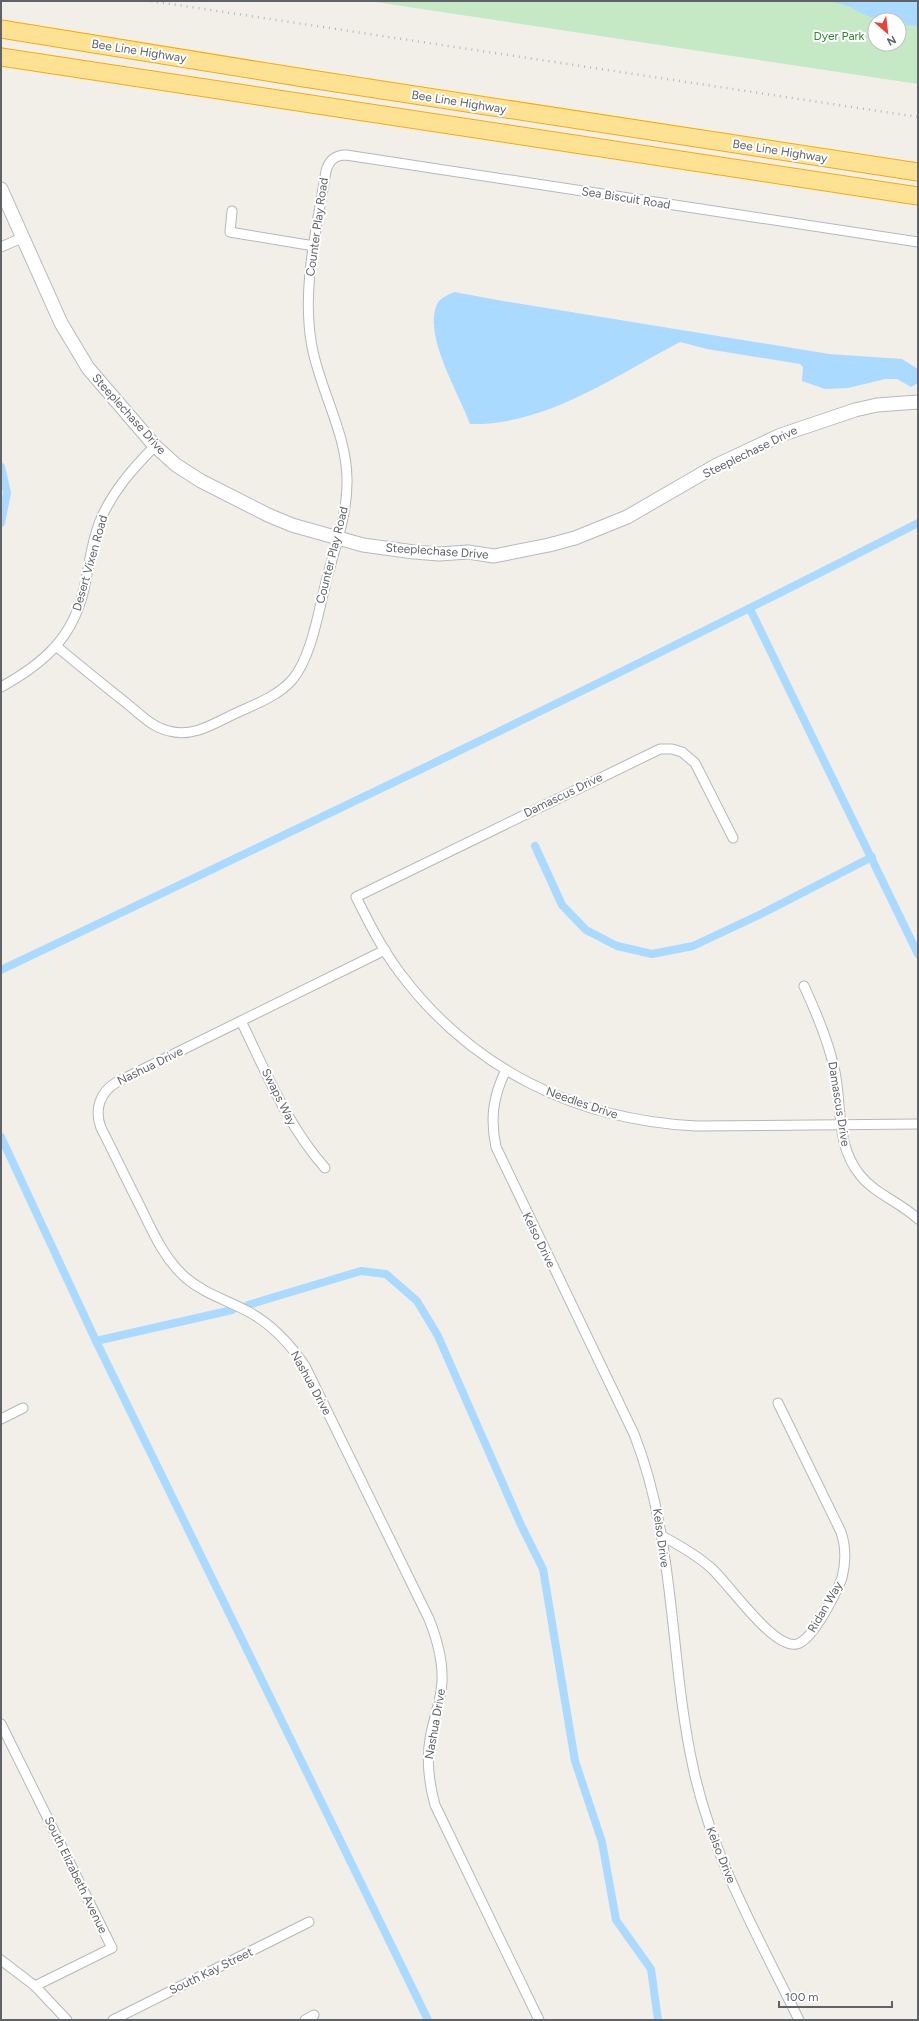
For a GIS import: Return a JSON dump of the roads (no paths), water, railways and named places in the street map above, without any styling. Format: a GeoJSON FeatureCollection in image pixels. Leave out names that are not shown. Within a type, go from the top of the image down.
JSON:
{"type":"FeatureCollection","features":[{"type":"Feature","properties":{"kind":"highway","name":"Bee Line Highway"},"geometry":{"type":"LineString","coordinates":[[1,29],[304,78],[918,172]]}},
{"type":"Feature","properties":{"kind":"highway","name":"Bee Line Highway"},"geometry":{"type":"LineString","coordinates":[[1,57],[918,196]]}},
{"type":"Feature","properties":{"kind":"street","name":"Sea Biscuit Road"},"geometry":{"type":"LineString","coordinates":[[335,157],[346,155],[918,242]]}},
{"type":"Feature","properties":{"kind":"street","name":"Counter Play Road"},"geometry":{"type":"LineString","coordinates":[[56,646],[153,725],[176,733],[200,730],[275,694],[284,688],[298,672],[308,651],[338,538],[347,495],[347,471],[342,441],[322,386],[311,344],[308,307],[314,246],[327,165],[335,157]]}},
{"type":"Feature","properties":{"kind":"street","name":"Steeplechase Drive"},"geometry":{"type":"LineString","coordinates":[[1,189],[24,237],[61,323],[88,368],[155,446],[176,465],[201,481],[227,494],[292,524],[363,545],[439,554],[468,552],[494,556],[548,545],[575,538],[627,517],[717,465],[781,435],[855,410],[877,405],[918,402]]}},
{"type":"Feature","properties":{"kind":"street"},"geometry":{"type":"LineString","coordinates":[[232,210],[230,232],[314,246]]}},
{"type":"Feature","properties":{"kind":"street"},"geometry":{"type":"LineString","coordinates":[[1,247],[24,237]]}},
{"type":"Feature","properties":{"kind":"street","name":"Desert Vixen Road"},"geometry":{"type":"LineString","coordinates":[[1,687],[31,670],[56,646],[66,632],[79,606],[94,539],[107,506],[124,480],[155,446]]}},
{"type":"Feature","properties":{"kind":"street","name":"Damascus Drive"},"geometry":{"type":"LineString","coordinates":[[356,897],[660,749],[672,749],[682,752],[695,763],[733,838]]}},
{"type":"Feature","properties":{"kind":"street","name":"Needles Drive"},"geometry":{"type":"LineString","coordinates":[[356,897],[385,950],[416,992],[439,1017],[466,1042],[506,1070],[546,1092],[570,1102],[594,1110],[645,1122],[696,1126],[918,1124]]}},
{"type":"Feature","properties":{"kind":"street","name":"Nashua Drive"},"geometry":{"type":"LineString","coordinates":[[385,950],[112,1085],[100,1099],[98,1111],[99,1122],[157,1241],[173,1265],[193,1284],[207,1293],[249,1312],[264,1321],[276,1331],[295,1352],[305,1366],[435,1635],[441,1663],[441,1692],[428,1754],[429,1777],[435,1805],[539,2020]]}},
{"type":"Feature","properties":{"kind":"street","name":"Damascus Drive"},"geometry":{"type":"LineString","coordinates":[[804,986],[817,1013],[831,1056],[839,1096],[841,1125],[848,1154],[860,1175],[878,1191],[899,1204],[918,1219]]}},
{"type":"Feature","properties":{"kind":"street","name":"Swaps Way"},"geometry":{"type":"LineString","coordinates":[[241,1021],[289,1119],[300,1137],[325,1168]]}},
{"type":"Feature","properties":{"kind":"street","name":"Kelso Drive"},"geometry":{"type":"LineString","coordinates":[[506,1070],[500,1082],[493,1107],[493,1133],[496,1147],[634,1434],[651,1480],[662,1536],[687,1738],[700,1797],[716,1847],[728,1875],[799,2020]]}},
{"type":"Feature","properties":{"kind":"street","name":"Ridan Way"},"geometry":{"type":"LineString","coordinates":[[662,1536],[690,1552],[712,1568],[750,1613],[781,1640],[791,1645],[797,1644],[809,1636],[838,1588],[842,1578],[845,1567],[844,1545],[841,1532],[778,1403]]}},
{"type":"Feature","properties":{"kind":"street"},"geometry":{"type":"LineString","coordinates":[[1,1419],[23,1408]]}},
{"type":"Feature","properties":{"kind":"street","name":"South Elizabeth Avenue"},"geometry":{"type":"LineString","coordinates":[[1,1724],[112,1948],[35,1986]]}},
{"type":"Feature","properties":{"kind":"street","name":"South Kay Street"},"geometry":{"type":"LineString","coordinates":[[113,2020],[309,1922]]}},
{"type":"Feature","properties":{"kind":"street"},"geometry":{"type":"LineString","coordinates":[[1,1960],[35,1986],[67,2020]]}},
{"type":"Feature","properties":{"kind":"street"},"geometry":{"type":"LineString","coordinates":[[304,2020],[314,2015]]}},
{"type":"Feature","properties":{"kind":"water"},"geometry":{"type":"Polygon","coordinates":[[[829,1],[918,1],[918,26],[907,25],[907,12],[867,12],[867,16],[848,6],[829,1]]]}},
{"type":"Feature","properties":{"kind":"water"},"geometry":{"type":"Polygon","coordinates":[[[454,292],[829,354],[902,359],[918,369],[918,383],[911,387],[897,379],[885,379],[848,388],[825,389],[802,381],[803,367],[800,364],[707,349],[680,342],[605,383],[552,408],[525,417],[498,422],[470,424],[444,364],[438,348],[435,332],[434,317],[437,304],[442,298],[454,292]]]}},
{"type":"Feature","properties":{"kind":"waterway"},"geometry":{"type":"LineString","coordinates":[[1,467],[7,493],[1,523]]}},
{"type":"Feature","properties":{"kind":"waterway"},"geometry":{"type":"LineString","coordinates":[[1,970],[576,694],[918,523]]}},
{"type":"Feature","properties":{"kind":"waterway"},"geometry":{"type":"LineString","coordinates":[[750,609],[918,954]]}},
{"type":"Feature","properties":{"kind":"waterway"},"geometry":{"type":"LineString","coordinates":[[535,846],[562,905],[586,930],[617,946],[652,954],[693,946],[759,915],[872,857]]}},
{"type":"Feature","properties":{"kind":"waterway"},"geometry":{"type":"LineString","coordinates":[[1,1137],[96,1341],[428,2020]]}},
{"type":"Feature","properties":{"kind":"waterway"},"geometry":{"type":"LineString","coordinates":[[248,1305],[361,1271],[386,1274],[417,1301],[438,1336],[521,1525],[543,1569],[575,1761],[602,1842],[616,1920],[651,1969],[658,2020]]}},
{"type":"Feature","properties":{"kind":"waterway"},"geometry":{"type":"LineString","coordinates":[[96,1341],[232,1310]]}},
{"type":"Feature","properties":{"kind":"railway"},"geometry":{"type":"LineString","coordinates":[[151,1],[918,117]]}},
{"type":"Feature","properties":{"kind":"park label","name":"Dyer Park"},"geometry":{"type":"Point","coordinates":[839,36]}}]}
